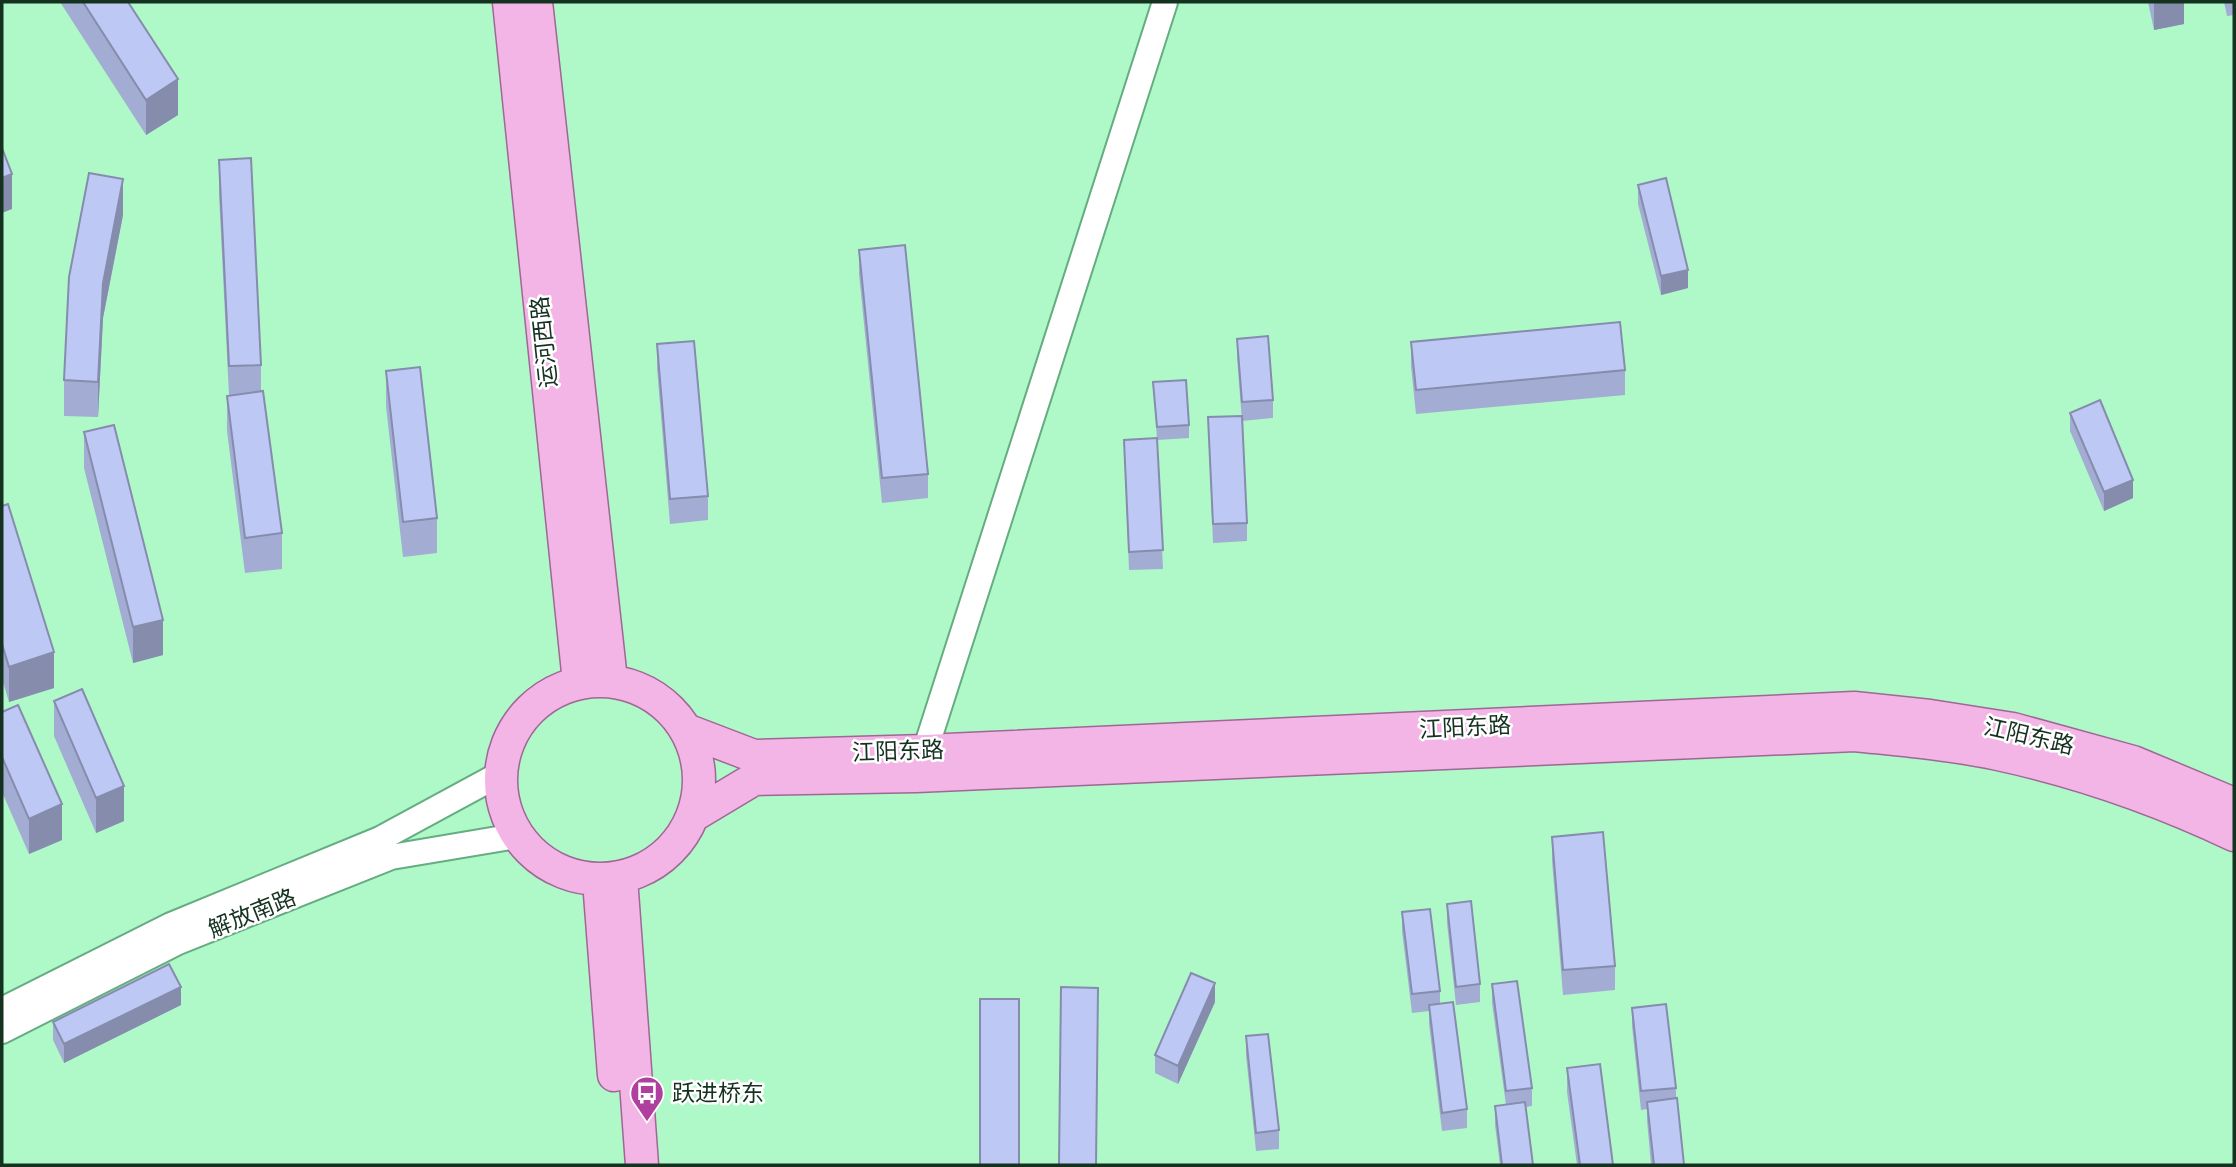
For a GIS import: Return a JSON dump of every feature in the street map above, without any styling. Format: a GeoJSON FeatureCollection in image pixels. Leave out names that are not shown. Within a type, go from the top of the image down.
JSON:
{"type":"FeatureCollection","features":[{"type":"Feature","properties":{"kind":"main road","name":"运河西路"},"geometry":{"type":"LineString","coordinates":[[509,2],[579,682]]}},
{"type":"Feature","properties":{"kind":"main road","name":"运河西路"},"geometry":{"type":"LineString","coordinates":[[536,2],[611,680]]}},
{"type":"Feature","properties":{"kind":"main road"},"geometry":{"type":"LineString","coordinates":[[611,680],[641,689],[667,705],[686,730],[697,755],[700,783],[694,815],[677,844],[652,866],[610,880],[567,875],[538,859],[516,836],[503,806],[500,774],[507,742],[524,715],[549,694],[579,682],[611,680]]}},
{"type":"Feature","properties":{"kind":"main road","name":"江阳东路"},"geometry":{"type":"LineString","coordinates":[[686,730],[754,756],[925,751],[1854,708],[2013,729],[2133,762],[2234,804]]}},
{"type":"Feature","properties":{"kind":"main road","name":"江阳东路"},"geometry":{"type":"LineString","coordinates":[[694,815],[754,779],[916,776],[1855,735],[1996,754],[2054,767],[2114,784],[2175,807],[2234,835]]}},
{"type":"Feature","properties":{"kind":"main road"},"geometry":{"type":"LineString","coordinates":[[610,880],[621,1165]]}},
{"type":"Feature","properties":{"kind":"main road"},"geometry":{"type":"LineString","coordinates":[[610,880],[642,1165]]}},
{"type":"Feature","properties":{"kind":"street"},"geometry":{"type":"LineString","coordinates":[[925,751],[1165,2]]}},
{"type":"Feature","properties":{"kind":"street","name":"解放南路"},"geometry":{"type":"LineString","coordinates":[[2,1010],[170,925],[380,839],[500,774]]}},
{"type":"Feature","properties":{"kind":"street","name":"解放南路"},"geometry":{"type":"LineString","coordinates":[[2,1031],[178,942],[391,857],[516,836]]}},
{"type":"Feature","properties":{"kind":"building"},"geometry":{"type":"Polygon","coordinates":[[[83,2],[128,2],[178,79],[146,100],[83,2]]]}},
{"type":"Feature","properties":{"kind":"building"},"geometry":{"type":"Polygon","coordinates":[[[2,148],[12,174],[2,178],[2,148]]]}},
{"type":"Feature","properties":{"kind":"building"},"geometry":{"type":"Polygon","coordinates":[[[251,158],[261,365],[229,366],[219,160],[251,158]]]}},
{"type":"Feature","properties":{"kind":"building"},"geometry":{"type":"Polygon","coordinates":[[[89,173],[123,179],[103,283],[98,382],[64,380],[69,277],[89,173]]]}},
{"type":"Feature","properties":{"kind":"building"},"geometry":{"type":"Polygon","coordinates":[[[1666,178],[1688,270],[1661,276],[1638,185],[1666,178]]]}},
{"type":"Feature","properties":{"kind":"building"},"geometry":{"type":"Polygon","coordinates":[[[905,245],[928,474],[882,478],[859,250],[905,245]]]}},
{"type":"Feature","properties":{"kind":"building"},"geometry":{"type":"Polygon","coordinates":[[[1620,322],[1625,370],[1416,390],[1411,342],[1620,322]]]}},
{"type":"Feature","properties":{"kind":"building"},"geometry":{"type":"Polygon","coordinates":[[[1268,336],[1273,400],[1242,402],[1237,339],[1268,336]]]}},
{"type":"Feature","properties":{"kind":"building"},"geometry":{"type":"Polygon","coordinates":[[[694,341],[708,496],[670,499],[657,344],[694,341]]]}},
{"type":"Feature","properties":{"kind":"building"},"geometry":{"type":"Polygon","coordinates":[[[420,367],[437,518],[403,522],[386,371],[420,367]]]}},
{"type":"Feature","properties":{"kind":"building"},"geometry":{"type":"Polygon","coordinates":[[[1186,380],[1189,425],[1157,427],[1153,382],[1186,380]]]}},
{"type":"Feature","properties":{"kind":"building"},"geometry":{"type":"Polygon","coordinates":[[[263,391],[282,533],[245,538],[227,396],[263,391]]]}},
{"type":"Feature","properties":{"kind":"building"},"geometry":{"type":"Polygon","coordinates":[[[2100,400],[2133,480],[2104,492],[2070,413],[2100,400]]]}},
{"type":"Feature","properties":{"kind":"building"},"geometry":{"type":"Polygon","coordinates":[[[1242,416],[1247,523],[1213,524],[1208,417],[1242,416]]]}},
{"type":"Feature","properties":{"kind":"building"},"geometry":{"type":"Polygon","coordinates":[[[114,425],[163,620],[133,627],[84,432],[114,425]]]}},
{"type":"Feature","properties":{"kind":"building"},"geometry":{"type":"Polygon","coordinates":[[[1157,438],[1163,550],[1129,552],[1124,440],[1157,438]]]}},
{"type":"Feature","properties":{"kind":"building"},"geometry":{"type":"Polygon","coordinates":[[[8,504],[54,652],[9,667],[2,644],[2,506],[8,504]]]}},
{"type":"Feature","properties":{"kind":"building"},"geometry":{"type":"Polygon","coordinates":[[[82,689],[124,786],[96,798],[54,701],[82,689]]]}},
{"type":"Feature","properties":{"kind":"building"},"geometry":{"type":"Polygon","coordinates":[[[18,705],[62,804],[29,819],[2,757],[2,712],[18,705]]]}},
{"type":"Feature","properties":{"kind":"building"},"geometry":{"type":"Polygon","coordinates":[[[1603,832],[1615,966],[1563,970],[1552,837],[1603,832]]]}},
{"type":"Feature","properties":{"kind":"building"},"geometry":{"type":"Polygon","coordinates":[[[1471,901],[1480,984],[1456,987],[1447,904],[1471,901]]]}},
{"type":"Feature","properties":{"kind":"building"},"geometry":{"type":"Polygon","coordinates":[[[1430,909],[1440,991],[1412,994],[1402,912],[1430,909]]]}},
{"type":"Feature","properties":{"kind":"building"},"geometry":{"type":"Polygon","coordinates":[[[169,964],[181,987],[64,1044],[53,1022],[169,964]]]}},
{"type":"Feature","properties":{"kind":"building"},"geometry":{"type":"Polygon","coordinates":[[[1191,973],[1215,983],[1178,1066],[1155,1055],[1191,973]]]}},
{"type":"Feature","properties":{"kind":"building"},"geometry":{"type":"Polygon","coordinates":[[[1517,981],[1532,1088],[1506,1091],[1492,984],[1517,981]]]}},
{"type":"Feature","properties":{"kind":"building"},"geometry":{"type":"Polygon","coordinates":[[[1061,987],[1098,988],[1096,1165],[1059,1165],[1061,987]]]}},
{"type":"Feature","properties":{"kind":"building"},"geometry":{"type":"Polygon","coordinates":[[[980,999],[1019,999],[1019,1165],[980,1165],[980,999]]]}},
{"type":"Feature","properties":{"kind":"building"},"geometry":{"type":"Polygon","coordinates":[[[1453,1002],[1467,1109],[1442,1113],[1429,1005],[1453,1002]]]}},
{"type":"Feature","properties":{"kind":"building"},"geometry":{"type":"Polygon","coordinates":[[[1666,1004],[1676,1088],[1641,1091],[1632,1008],[1666,1004]]]}},
{"type":"Feature","properties":{"kind":"building"},"geometry":{"type":"Polygon","coordinates":[[[1268,1034],[1279,1130],[1256,1133],[1246,1036],[1268,1034]]]}},
{"type":"Feature","properties":{"kind":"building"},"geometry":{"type":"Polygon","coordinates":[[[1600,1064],[1613,1165],[1580,1165],[1567,1068],[1600,1064]]]}},
{"type":"Feature","properties":{"kind":"building"},"geometry":{"type":"Polygon","coordinates":[[[1677,1098],[1684,1165],[1654,1165],[1647,1102],[1677,1098]]]}},
{"type":"Feature","properties":{"kind":"building"},"geometry":{"type":"Polygon","coordinates":[[[1525,1102],[1533,1165],[1502,1165],[1495,1106],[1525,1102]]]}},
{"type":"Feature","properties":{"kind":"place","name":"跃进桥东"},"geometry":{"type":"Point","coordinates":[647,1123]}}]}
